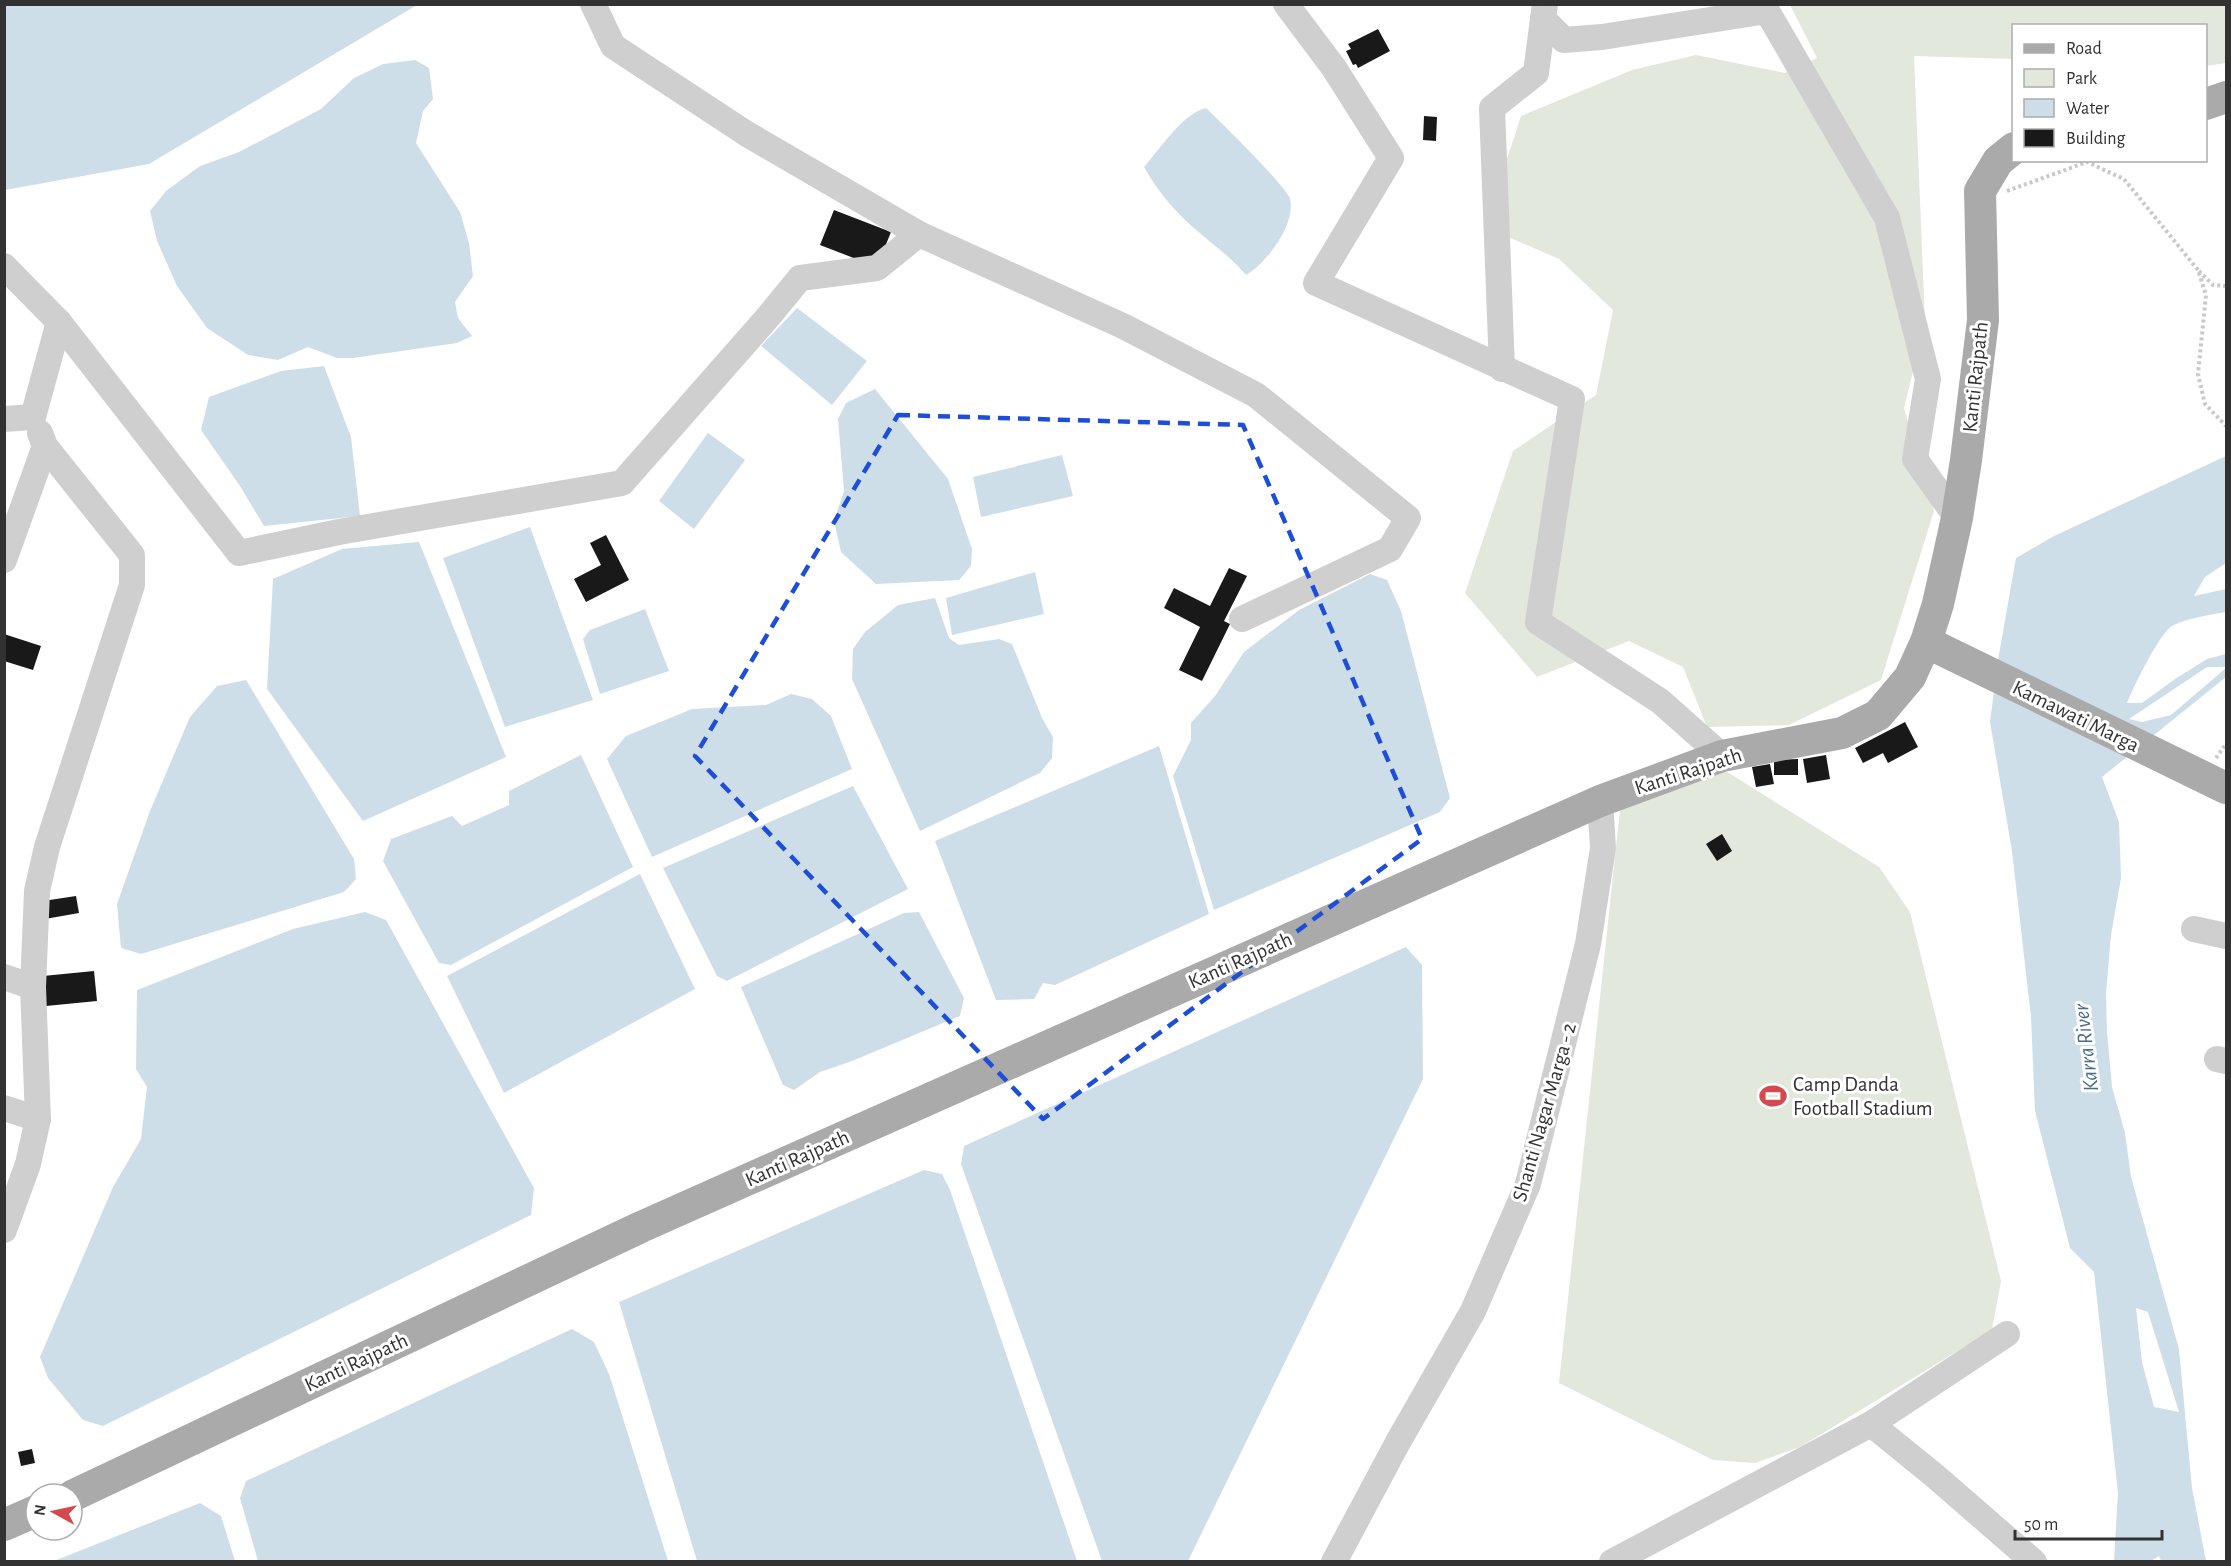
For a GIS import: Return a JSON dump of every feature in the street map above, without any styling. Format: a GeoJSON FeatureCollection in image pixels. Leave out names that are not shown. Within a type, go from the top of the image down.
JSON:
{"type":"FeatureCollection","features":[{"type":"Feature","properties":{"kind":"main road"},"geometry":{"type":"LineString","coordinates":[[2207,103],[2226,97]]}},
{"type":"Feature","properties":{"kind":"main road"},"geometry":{"type":"LineString","coordinates":[[1980,191],[1998,161],[2012,149]]}},
{"type":"Feature","properties":{"kind":"main road","name":"Kanti Rajpath"},"geometry":{"type":"LineString","coordinates":[[84,1490],[641,1227],[1600,801],[1722,756],[1842,733],[1878,715],[1910,677],[1926,642],[1938,604],[1957,518],[1983,320],[1980,191]]}},
{"type":"Feature","properties":{"kind":"main road","name":"Kamawati Marga"},"geometry":{"type":"LineString","coordinates":[[1926,642],[2213,782]]}},
{"type":"Feature","properties":{"kind":"main road"},"geometry":{"type":"LineString","coordinates":[[4,1525],[24,1516]]}},
{"type":"Feature","properties":{"kind":"street"},"geometry":{"type":"LineString","coordinates":[[593,4],[613,46],[747,134],[919,234],[1123,326],[1256,395],[1408,518],[1390,549],[1242,619]]}},
{"type":"Feature","properties":{"kind":"street"},"geometry":{"type":"LineString","coordinates":[[1286,4],[1335,68],[1391,158],[1316,283],[1572,399],[1538,622],[1660,701],[1722,756]]}},
{"type":"Feature","properties":{"kind":"street"},"geometry":{"type":"LineString","coordinates":[[1544,12],[1564,40],[1767,11],[1887,218],[1928,379],[1915,459],[1957,518]]}},
{"type":"Feature","properties":{"kind":"street"},"geometry":{"type":"LineString","coordinates":[[1502,369],[1492,108],[1536,73],[1544,12]]}},
{"type":"Feature","properties":{"kind":"street"},"geometry":{"type":"LineString","coordinates":[[4,266],[59,322],[239,553],[339,532],[622,483],[800,278],[877,268],[919,234]]}},
{"type":"Feature","properties":{"kind":"street"},"geometry":{"type":"LineString","coordinates":[[4,1230],[28,1164],[38,1119],[33,987],[37,891],[47,847],[132,585],[132,555],[45,446],[33,417],[59,322]]}},
{"type":"Feature","properties":{"kind":"street"},"geometry":{"type":"LineString","coordinates":[[4,419],[33,417]]}},
{"type":"Feature","properties":{"kind":"street"},"geometry":{"type":"LineString","coordinates":[[4,560],[45,446]]}},
{"type":"Feature","properties":{"kind":"street","name":"Shanti Nagar Marga - 2"},"geometry":{"type":"LineString","coordinates":[[1334,1562],[1398,1442],[1473,1311],[1528,1184],[1588,944],[1603,848],[1600,801]]}},
{"type":"Feature","properties":{"kind":"street"},"geometry":{"type":"LineString","coordinates":[[2194,929],[2226,936]]}},
{"type":"Feature","properties":{"kind":"street"},"geometry":{"type":"LineString","coordinates":[[4,976],[33,987]]}},
{"type":"Feature","properties":{"kind":"street"},"geometry":{"type":"LineString","coordinates":[[4,1108],[38,1119]]}},
{"type":"Feature","properties":{"kind":"street"},"geometry":{"type":"LineString","coordinates":[[1612,1562],[1871,1424],[2007,1334]]}},
{"type":"Feature","properties":{"kind":"street"},"geometry":{"type":"LineString","coordinates":[[1871,1424],[2034,1562]]}},
{"type":"Feature","properties":{"kind":"path"},"geometry":{"type":"LineString","coordinates":[[1980,191],[2012,191],[2087,162],[2124,179],[2198,270],[2213,285],[2226,286]]}},
{"type":"Feature","properties":{"kind":"path"},"geometry":{"type":"LineString","coordinates":[[2198,270],[2206,295],[2198,374],[2205,404],[2226,426]]}},
{"type":"Feature","properties":{"kind":"highlighted area"},"geometry":{"type":"Polygon","coordinates":[[[898,415],[1243,425],[1422,839],[1043,1119],[695,756],[898,415]]]}},
{"type":"Feature","properties":{"kind":"green space"},"geometry":{"type":"Polygon","coordinates":[[[1790,5],[2226,5],[2226,63],[2207,66],[2207,24],[2012,24],[2012,59],[1914,56],[1925,322],[1904,408],[1934,511],[1881,680],[1789,725],[1707,727],[1683,667],[1629,641],[1537,677],[1465,593],[1513,451],[1596,395],[1613,310],[1559,259],[1485,227],[1521,116],[1632,70],[1696,55],[1785,73],[1817,58],[1790,5]]]}},
{"type":"Feature","properties":{"kind":"green space","name":"Camp Danda Football Stadium"},"geometry":{"type":"Polygon","coordinates":[[[1724,770],[1879,867],[1910,912],[2001,1281],[1992,1330],[1800,1447],[1755,1463],[1713,1460],[1559,1383],[1620,810],[1724,770]]]}},
{"type":"Feature","properties":{"kind":"water"},"geometry":{"type":"Polygon","coordinates":[[[5,4],[417,5],[149,164],[5,190],[5,4]]]}},
{"type":"Feature","properties":{"kind":"water"},"geometry":{"type":"Polygon","coordinates":[[[415,60],[429,68],[433,99],[423,111],[416,143],[460,212],[469,243],[473,276],[455,302],[458,318],[472,336],[457,343],[353,358],[337,358],[308,347],[278,360],[248,355],[207,328],[177,286],[157,241],[150,211],[166,191],[200,166],[239,152],[321,109],[354,78],[383,64],[415,60]]]}},
{"type":"Feature","properties":{"kind":"water"},"geometry":{"type":"Polygon","coordinates":[[[1206,108],[1266,168],[1290,199],[1289,220],[1278,242],[1263,262],[1246,275],[1228,256],[1180,215],[1160,192],[1144,167],[1180,124],[1197,111],[1206,108]]]}},
{"type":"Feature","properties":{"kind":"water"},"geometry":{"type":"Polygon","coordinates":[[[797,308],[867,361],[832,405],[761,346],[797,308]]]}},
{"type":"Feature","properties":{"kind":"water"},"geometry":{"type":"Polygon","coordinates":[[[324,366],[351,437],[360,516],[264,526],[240,486],[201,430],[209,397],[281,371],[324,366]]]}},
{"type":"Feature","properties":{"kind":"water"},"geometry":{"type":"Polygon","coordinates":[[[875,389],[948,479],[972,549],[971,566],[959,580],[876,584],[841,552],[834,521],[844,491],[838,419],[846,403],[875,389]]]}},
{"type":"Feature","properties":{"kind":"water"},"geometry":{"type":"Polygon","coordinates":[[[708,433],[745,460],[694,529],[659,501],[708,433]]]}},
{"type":"Feature","properties":{"kind":"water"},"geometry":{"type":"Polygon","coordinates":[[[1062,455],[1073,496],[981,517],[973,477],[1062,455]]]}},
{"type":"Feature","properties":{"kind":"water","name":"Karra River"},"geometry":{"type":"Polygon","coordinates":[[[2226,456],[2226,563],[2205,577],[2194,596],[2226,589],[2226,612],[2206,615],[2172,626],[2160,639],[2127,703],[2142,703],[2207,659],[2226,654],[2226,667],[2207,667],[2129,719],[2142,722],[2171,715],[2226,668],[2226,677],[2102,777],[2119,822],[2121,878],[2111,935],[2106,994],[2112,1087],[2125,1133],[2131,1177],[2179,1349],[2192,1488],[2206,1561],[2161,1561],[2159,1556],[2151,1561],[2114,1561],[2118,1493],[2094,1272],[2070,1248],[2035,1111],[2031,1017],[2012,851],[1990,722],[1998,660],[2016,558],[2054,536],[2226,456]],[[2136,1308],[2142,1362],[2154,1407],[2179,1412],[2148,1312],[2136,1308]]]}},
{"type":"Feature","properties":{"kind":"water"},"geometry":{"type":"Polygon","coordinates":[[[530,527],[593,700],[505,727],[443,558],[530,527]]]}},
{"type":"Feature","properties":{"kind":"water"},"geometry":{"type":"Polygon","coordinates":[[[419,542],[506,757],[363,821],[267,689],[273,579],[342,549],[419,542]]]}},
{"type":"Feature","properties":{"kind":"water"},"geometry":{"type":"Polygon","coordinates":[[[1035,572],[1044,614],[952,635],[946,598],[1035,572]]]}},
{"type":"Feature","properties":{"kind":"water"},"geometry":{"type":"Polygon","coordinates":[[[1370,574],[1387,580],[1401,611],[1450,798],[1440,812],[1214,910],[1173,776],[1191,740],[1191,723],[1215,696],[1244,652],[1299,610],[1370,574]]]}},
{"type":"Feature","properties":{"kind":"water"},"geometry":{"type":"Polygon","coordinates":[[[935,598],[949,638],[959,645],[999,639],[1012,644],[1042,718],[1053,737],[1052,758],[1040,773],[920,831],[852,679],[853,649],[865,632],[898,605],[935,598]]]}},
{"type":"Feature","properties":{"kind":"water"},"geometry":{"type":"Polygon","coordinates":[[[645,609],[669,671],[600,694],[583,639],[590,630],[645,609]]]}},
{"type":"Feature","properties":{"kind":"water"},"geometry":{"type":"Polygon","coordinates":[[[246,680],[354,859],[356,879],[344,892],[141,954],[121,948],[117,904],[150,811],[190,717],[217,686],[246,680]]]}},
{"type":"Feature","properties":{"kind":"water"},"geometry":{"type":"Polygon","coordinates":[[[791,694],[812,699],[831,716],[852,769],[652,857],[607,759],[626,736],[692,709],[766,705],[791,694]]]}},
{"type":"Feature","properties":{"kind":"water"},"geometry":{"type":"Polygon","coordinates":[[[1159,746],[1209,914],[1055,985],[1043,983],[1034,999],[996,1000],[935,841],[1159,746]]]}},
{"type":"Feature","properties":{"kind":"water"},"geometry":{"type":"Polygon","coordinates":[[[581,755],[633,867],[451,965],[439,963],[383,861],[391,839],[452,816],[462,826],[509,805],[509,791],[581,755]]]}},
{"type":"Feature","properties":{"kind":"water"},"geometry":{"type":"Polygon","coordinates":[[[853,786],[908,889],[727,981],[717,976],[663,868],[853,786]]]}},
{"type":"Feature","properties":{"kind":"water"},"geometry":{"type":"Polygon","coordinates":[[[640,874],[695,989],[504,1093],[447,976],[640,874]]]}},
{"type":"Feature","properties":{"kind":"water"},"geometry":{"type":"Polygon","coordinates":[[[365,912],[386,920],[534,1188],[531,1215],[103,1426],[83,1420],[48,1378],[40,1357],[113,1187],[141,1139],[147,1087],[136,1069],[137,990],[293,929],[365,912]]]}},
{"type":"Feature","properties":{"kind":"water"},"geometry":{"type":"Polygon","coordinates":[[[919,912],[964,998],[960,1016],[820,1072],[794,1090],[783,1085],[741,987],[904,913],[919,912]]]}},
{"type":"Feature","properties":{"kind":"water"},"geometry":{"type":"Polygon","coordinates":[[[1406,947],[1422,965],[1423,1079],[1188,1561],[1102,1561],[961,1164],[964,1146],[1406,947]]]}},
{"type":"Feature","properties":{"kind":"water"},"geometry":{"type":"Polygon","coordinates":[[[924,1170],[942,1174],[950,1190],[1077,1561],[697,1561],[619,1302],[924,1170]]]}},
{"type":"Feature","properties":{"kind":"water"},"geometry":{"type":"Polygon","coordinates":[[[572,1329],[594,1342],[609,1374],[668,1561],[258,1561],[240,1498],[246,1481],[572,1329]]]}},
{"type":"Feature","properties":{"kind":"water"},"geometry":{"type":"Polygon","coordinates":[[[200,1503],[221,1516],[235,1561],[54,1561],[200,1503]]]}},
{"type":"Feature","properties":{"kind":"building"},"geometry":{"type":"Polygon","coordinates":[[[1378,29],[1390,51],[1358,68],[1356,64],[1353,65],[1346,51],[1351,49],[1348,44],[1378,29]]]}},
{"type":"Feature","properties":{"kind":"building"},"geometry":{"type":"Polygon","coordinates":[[[1424,116],[1437,117],[1436,141],[1423,140],[1424,116]]]}},
{"type":"Feature","properties":{"kind":"building"},"geometry":{"type":"Polygon","coordinates":[[[834,210],[891,232],[877,267],[820,245],[834,210]]]}},
{"type":"Feature","properties":{"kind":"building"},"geometry":{"type":"Polygon","coordinates":[[[606,535],[629,580],[586,602],[574,579],[601,565],[590,543],[606,535]]]}},
{"type":"Feature","properties":{"kind":"building"},"geometry":{"type":"Polygon","coordinates":[[[1229,568],[1247,576],[1224,621],[1230,624],[1202,681],[1179,670],[1200,627],[1164,608],[1174,588],[1210,606],[1229,568]]]}},
{"type":"Feature","properties":{"kind":"building"},"geometry":{"type":"Polygon","coordinates":[[[4,634],[41,646],[33,670],[4,661],[4,634]]]}},
{"type":"Feature","properties":{"kind":"building"},"geometry":{"type":"Polygon","coordinates":[[[1905,722],[1918,747],[1888,763],[1883,753],[1863,763],[1855,748],[1905,722]]]}},
{"type":"Feature","properties":{"kind":"building"},"geometry":{"type":"Polygon","coordinates":[[[1826,755],[1830,779],[1807,783],[1803,759],[1826,755]]]}},
{"type":"Feature","properties":{"kind":"building"},"geometry":{"type":"Polygon","coordinates":[[[1798,759],[1798,775],[1774,775],[1774,760],[1798,759]]]}},
{"type":"Feature","properties":{"kind":"building"},"geometry":{"type":"Polygon","coordinates":[[[1770,764],[1774,784],[1756,787],[1752,767],[1770,764]]]}},
{"type":"Feature","properties":{"kind":"building"},"geometry":{"type":"Polygon","coordinates":[[[1722,834],[1732,851],[1717,861],[1706,844],[1722,834]]]}},
{"type":"Feature","properties":{"kind":"building"},"geometry":{"type":"Polygon","coordinates":[[[76,896],[79,913],[45,919],[43,901],[76,896]]]}},
{"type":"Feature","properties":{"kind":"building"},"geometry":{"type":"Polygon","coordinates":[[[94,971],[97,1001],[46,1006],[43,976],[94,971]]]}},
{"type":"Feature","properties":{"kind":"building"},"geometry":{"type":"Polygon","coordinates":[[[32,1449],[35,1463],[21,1466],[18,1452],[32,1449]]]}},
{"type":"Feature","properties":{"kind":"place","name":"Camp Danda Football Stadium"},"geometry":{"type":"Point","coordinates":[1773,1096]}}]}
